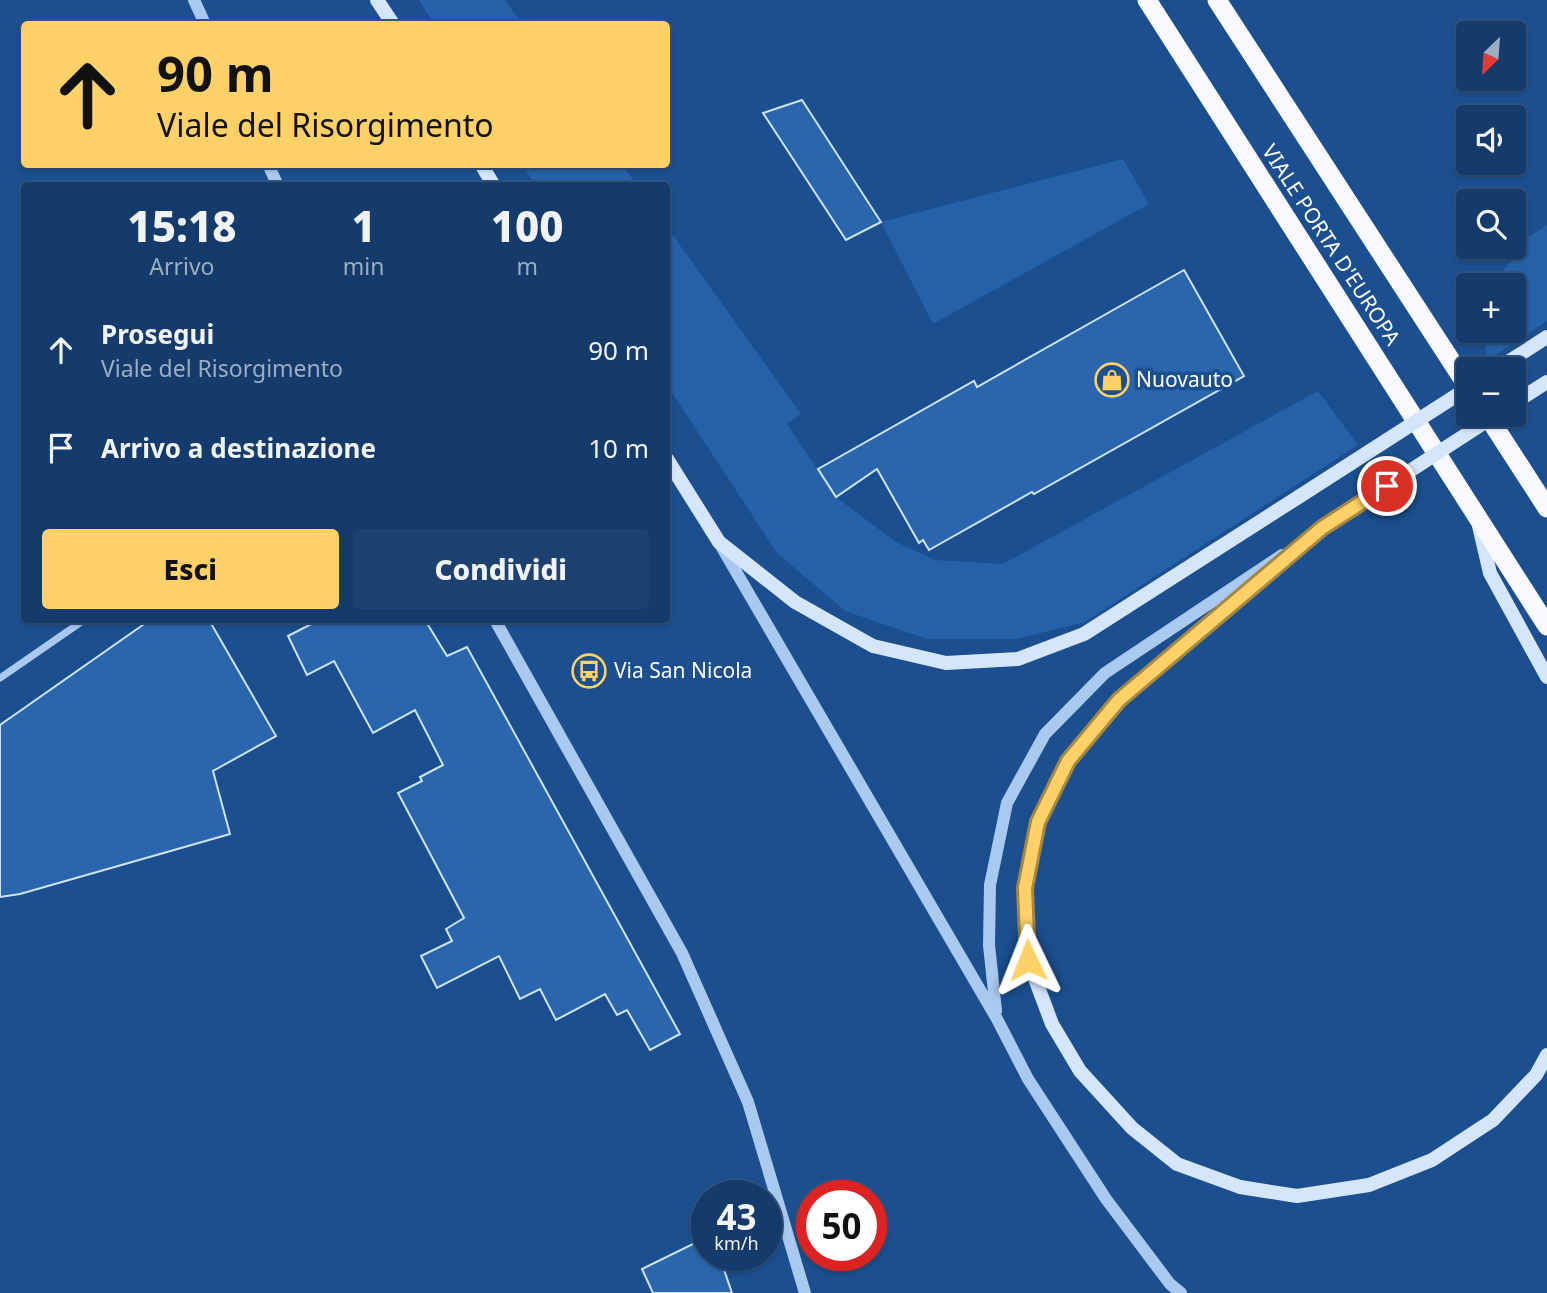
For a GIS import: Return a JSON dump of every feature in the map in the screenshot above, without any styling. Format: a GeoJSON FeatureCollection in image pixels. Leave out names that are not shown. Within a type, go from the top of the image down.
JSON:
{"type":"FeatureCollection","features":[{"type":"Feature","properties":{"kind":"highway","name":"VIALE PORTA D'EUROPA"},"geometry":{"type":"LineString","coordinates":[[1147,0],[1547,626]]}},
{"type":"Feature","properties":{"kind":"highway","name":"VIALE PORTA D'EUROPA"},"geometry":{"type":"LineString","coordinates":[[1217,0],[1456,368]]}},
{"type":"Feature","properties":{"kind":"highway"},"geometry":{"type":"LineString","coordinates":[[1495,427],[1547,508]]}},
{"type":"Feature","properties":{"kind":"main road"},"geometry":{"type":"LineString","coordinates":[[377,0],[391,21]]}},
{"type":"Feature","properties":{"kind":"main road"},"geometry":{"type":"LineString","coordinates":[[1516,357],[1547,337]]}},
{"type":"Feature","properties":{"kind":"main road"},"geometry":{"type":"LineString","coordinates":[[1526,395],[1547,382]]}},
{"type":"Feature","properties":{"kind":"main road"},"geometry":{"type":"LineString","coordinates":[[670,464],[719,542],[795,602],[873,646],[946,663],[1018,659],[1084,634],[1456,395]]}},
{"type":"Feature","properties":{"kind":"main road"},"geometry":{"type":"LineString","coordinates":[[1478,427],[1322,528],[1119,700],[1068,761],[1038,822],[1025,888],[1028,960],[1052,1024],[1080,1071],[1132,1128],[1177,1164],[1240,1187],[1297,1196],[1369,1185],[1432,1160],[1493,1120],[1536,1075],[1547,1055]]}},
{"type":"Feature","properties":{"kind":"main road"},"geometry":{"type":"LineString","coordinates":[[1526,475],[1547,502]]}},
{"type":"Feature","properties":{"kind":"main road"},"geometry":{"type":"LineString","coordinates":[[1476,514],[1490,573],[1547,677]]}},
{"type":"Feature","properties":{"kind":"street"},"geometry":{"type":"LineString","coordinates":[[194,0],[204,21]]}},
{"type":"Feature","properties":{"kind":"street"},"geometry":{"type":"LineString","coordinates":[[997,1019],[989,945],[990,885],[1007,803],[1045,734],[1105,673],[1322,528]]}},
{"type":"Feature","properties":{"kind":"street"},"geometry":{"type":"LineString","coordinates":[[719,542],[997,1019],[1028,1079],[1106,1199],[1170,1283],[1181,1293]]}},
{"type":"Feature","properties":{"kind":"street"},"geometry":{"type":"LineString","coordinates":[[0,678],[80,623]]}},
{"type":"Feature","properties":{"kind":"street"},"geometry":{"type":"LineString","coordinates":[[497,623],[682,953],[748,1102],[805,1293]]}},
{"type":"Feature","properties":{"kind":"shaded area"},"geometry":{"type":"Polygon","coordinates":[[[419,0],[505,0],[520,21],[432,21],[419,0]]]}},
{"type":"Feature","properties":{"kind":"shaded area"},"geometry":{"type":"Polygon","coordinates":[[[1123,159],[1149,204],[933,324],[881,222],[1123,159]]]}},
{"type":"Feature","properties":{"kind":"shaded area"},"geometry":{"type":"Polygon","coordinates":[[[524,168],[624,168],[635,182],[534,182],[524,168]]]}},
{"type":"Feature","properties":{"kind":"shaded area"},"geometry":{"type":"Polygon","coordinates":[[[1547,225],[1547,321],[1526,335],[1526,273],[1502,273],[1512,259],[1526,259],[1526,239],[1547,225]]]}},
{"type":"Feature","properties":{"kind":"shaded area"},"geometry":{"type":"Polygon","coordinates":[[[670,231],[801,414],[787,424],[836,497],[896,542],[935,560],[1003,564],[1318,391],[1358,445],[1085,622],[1017,639],[927,639],[845,611],[777,553],[670,390],[670,231]]]}},
{"type":"Feature","properties":{"kind":"shaded area"},"geometry":{"type":"Polygon","coordinates":[[[1484,343],[1514,343],[1493,357],[1487,357],[1484,343]]]}},
{"type":"Feature","properties":{"kind":"building"},"geometry":{"type":"Polygon","coordinates":[[[802,100],[881,222],[846,240],[763,113],[802,100]]]}},
{"type":"Feature","properties":{"kind":"building"},"geometry":{"type":"Polygon","coordinates":[[[1184,270],[1244,376],[1034,494],[1032,492],[929,550],[923,540],[919,543],[877,469],[836,497],[818,469],[974,381],[977,387],[1184,270]]]}},
{"type":"Feature","properties":{"kind":"building"},"geometry":{"type":"Polygon","coordinates":[[[146,623],[211,623],[276,736],[213,771],[230,834],[20,894],[0,897],[0,725],[146,623]]]}},
{"type":"Feature","properties":{"kind":"building"},"geometry":{"type":"Polygon","coordinates":[[[313,623],[427,623],[447,656],[467,647],[680,1034],[650,1050],[627,1010],[617,1015],[605,994],[556,1020],[540,989],[520,999],[499,956],[437,988],[421,956],[452,941],[446,929],[464,918],[398,793],[422,781],[420,777],[443,765],[415,710],[373,733],[334,661],[307,675],[288,636],[313,623]]]}},
{"type":"Feature","properties":{"kind":"building"},"geometry":{"type":"Polygon","coordinates":[[[691,1245],[691,1271],[724,1271],[732,1293],[653,1293],[642,1269],[691,1245]]]}},
{"type":"Feature","properties":{"kind":"place","name":"Nuovauto"},"geometry":{"type":"Point","coordinates":[1112,380]}},
{"type":"Feature","properties":{"kind":"place","name":"Via San Nicola"},"geometry":{"type":"Point","coordinates":[589,671]}},
{"type":"Feature","properties":{"kind":"route"},"geometry":{"type":"LineString","coordinates":[[1028,960],[1025,888],[1038,822],[1068,761],[1119,700],[1322,528],[1387,486]]}}]}
